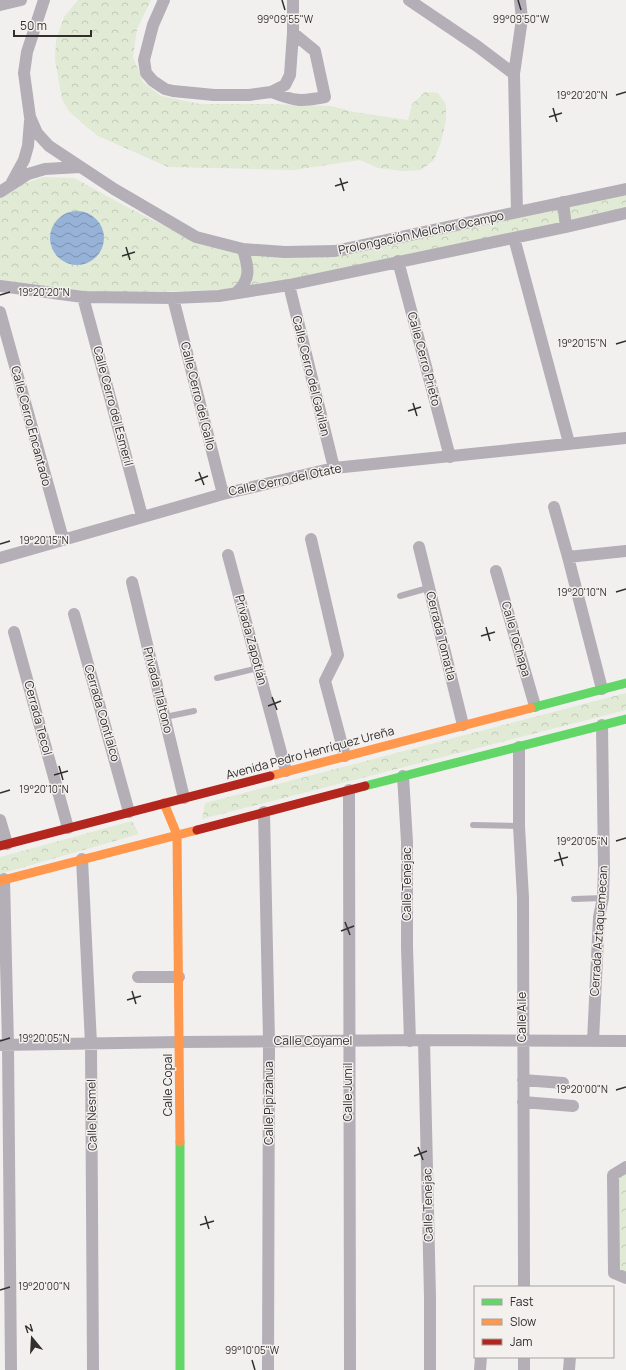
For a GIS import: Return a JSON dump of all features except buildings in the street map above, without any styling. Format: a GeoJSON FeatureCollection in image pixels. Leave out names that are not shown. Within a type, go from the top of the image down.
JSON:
{"type":"FeatureCollection","features":[{"type":"Feature","properties":{"kind":"main road","name":"Avenida Pedro Henríquez Ureña"},"geometry":{"type":"LineString","coordinates":[[3,845],[626,683]]}},
{"type":"Feature","properties":{"kind":"main road"},"geometry":{"type":"LineString","coordinates":[[2,880],[626,719]]}},
{"type":"Feature","properties":{"kind":"main road","name":"Calle Copal"},"geometry":{"type":"LineString","coordinates":[[164,803],[176,835],[180,1042],[180,1370]]}},
{"type":"Feature","properties":{"kind":"street"},"geometry":{"type":"LineString","coordinates":[[0,5],[21,0]]}},
{"type":"Feature","properties":{"kind":"street"},"geometry":{"type":"LineString","coordinates":[[11,184],[24,160],[28,146],[30,117],[24,73],[27,52],[44,0]]}},
{"type":"Feature","properties":{"kind":"street"},"geometry":{"type":"LineString","coordinates":[[164,0],[153,25],[144,60],[146,73],[152,80],[165,89],[173,92],[214,95],[249,95],[271,92],[285,85],[290,75],[293,33],[293,0]]}},
{"type":"Feature","properties":{"kind":"street"},"geometry":{"type":"LineString","coordinates":[[409,0],[477,46],[514,74]]}},
{"type":"Feature","properties":{"kind":"street"},"geometry":{"type":"LineString","coordinates":[[517,212],[514,74],[522,19],[520,0]]}},
{"type":"Feature","properties":{"kind":"street"},"geometry":{"type":"LineString","coordinates":[[271,92],[294,101],[325,97],[315,51],[293,33]]}},
{"type":"Feature","properties":{"kind":"street","name":"Prolongación Melchor Ocampo"},"geometry":{"type":"LineString","coordinates":[[30,117],[37,133],[49,146],[131,200],[196,236],[244,249],[285,252],[335,251],[626,189]]}},
{"type":"Feature","properties":{"kind":"street"},"geometry":{"type":"LineString","coordinates":[[0,192],[28,174],[45,169],[80,167]]}},
{"type":"Feature","properties":{"kind":"street"},"geometry":{"type":"LineString","coordinates":[[563,202],[566,227]]}},
{"type":"Feature","properties":{"kind":"street","name":"Prolongación Melchor Ocampo"},"geometry":{"type":"LineString","coordinates":[[0,286],[84,296],[173,298],[219,296],[289,285],[626,213]]}},
{"type":"Feature","properties":{"kind":"street"},"geometry":{"type":"LineString","coordinates":[[514,238],[569,443]]}},
{"type":"Feature","properties":{"kind":"street"},"geometry":{"type":"LineString","coordinates":[[237,292],[244,286],[248,276],[244,249]]}},
{"type":"Feature","properties":{"kind":"street","name":"Calle Cerro Prieto"},"geometry":{"type":"LineString","coordinates":[[398,261],[450,457]]}},
{"type":"Feature","properties":{"kind":"street","name":"Calle Cerro del Gavilan"},"geometry":{"type":"LineString","coordinates":[[289,285],[334,468]]}},
{"type":"Feature","properties":{"kind":"street","name":"Calle Cerro del Esmeril"},"geometry":{"type":"LineString","coordinates":[[84,296],[142,516]]}},
{"type":"Feature","properties":{"kind":"street","name":"Calle Cerro del Gallo"},"geometry":{"type":"LineString","coordinates":[[173,298],[223,494]]}},
{"type":"Feature","properties":{"kind":"street","name":"Calle Cerro Encantado"},"geometry":{"type":"LineString","coordinates":[[0,312],[63,539]]}},
{"type":"Feature","properties":{"kind":"street","name":"Calle Cerro del Otate"},"geometry":{"type":"LineString","coordinates":[[0,558],[223,494],[334,468],[626,438]]}},
{"type":"Feature","properties":{"kind":"street"},"geometry":{"type":"LineString","coordinates":[[554,507],[602,689]]}},
{"type":"Feature","properties":{"kind":"street"},"geometry":{"type":"LineString","coordinates":[[311,539],[338,655],[325,681],[345,756]]}},
{"type":"Feature","properties":{"kind":"street","name":"Cerrada Tomatla"},"geometry":{"type":"LineString","coordinates":[[419,547],[463,725]]}},
{"type":"Feature","properties":{"kind":"street"},"geometry":{"type":"LineString","coordinates":[[568,557],[626,551]]}},
{"type":"Feature","properties":{"kind":"street","name":"Privada Zapotlán"},"geometry":{"type":"LineString","coordinates":[[228,554],[286,771]]}},
{"type":"Feature","properties":{"kind":"street","name":"Calle Tochapa"},"geometry":{"type":"LineString","coordinates":[[496,572],[535,706]]}},
{"type":"Feature","properties":{"kind":"street","name":"Privada Tlaltono"},"geometry":{"type":"LineString","coordinates":[[132,582],[184,798]]}},
{"type":"Feature","properties":{"kind":"street","name":"Cerrada Contlalco"},"geometry":{"type":"LineString","coordinates":[[74,614],[129,812]]}},
{"type":"Feature","properties":{"kind":"street","name":"Cerrada Tecol"},"geometry":{"type":"LineString","coordinates":[[14,632],[68,828]]}},
{"type":"Feature","properties":{"kind":"street","name":"Cerrada Aztaquemecan"},"geometry":{"type":"LineString","coordinates":[[593,1041],[599,917],[603,898],[604,866],[602,725]]}},
{"type":"Feature","properties":{"kind":"street","name":"Calle Aile"},"geometry":{"type":"LineString","coordinates":[[519,747],[518,826],[522,898],[524,1286]]}},
{"type":"Feature","properties":{"kind":"street","name":"Calle Tenejac"},"geometry":{"type":"LineString","coordinates":[[403,776],[408,842],[407,947],[410,1041]]}},
{"type":"Feature","properties":{"kind":"street","name":"Calle Jumil"},"geometry":{"type":"LineString","coordinates":[[348,790],[350,1370]]}},
{"type":"Feature","properties":{"kind":"street","name":"Calle Pipizahua"},"geometry":{"type":"LineString","coordinates":[[264,812],[269,1041],[268,1370]]}},
{"type":"Feature","properties":{"kind":"street"},"geometry":{"type":"LineString","coordinates":[[0,820],[3,845]]}},
{"type":"Feature","properties":{"kind":"street","name":"Calle Nesmel"},"geometry":{"type":"LineString","coordinates":[[82,860],[91,1044],[94,1370]]}},
{"type":"Feature","properties":{"kind":"street"},"geometry":{"type":"LineString","coordinates":[[2,880],[11,1370]]}},
{"type":"Feature","properties":{"kind":"street"},"geometry":{"type":"LineString","coordinates":[[138,977],[179,977]]}},
{"type":"Feature","properties":{"kind":"street","name":"Calle Tenejac"},"geometry":{"type":"LineString","coordinates":[[424,1040],[430,1289],[430,1370]]}},
{"type":"Feature","properties":{"kind":"street","name":"Calle Coyamel"},"geometry":{"type":"LineString","coordinates":[[4,1045],[424,1040],[626,1041]]}},
{"type":"Feature","properties":{"kind":"street"},"geometry":{"type":"LineString","coordinates":[[523,1080],[563,1083]]}},
{"type":"Feature","properties":{"kind":"street"},"geometry":{"type":"LineString","coordinates":[[523,1102],[573,1106]]}},
{"type":"Feature","properties":{"kind":"street"},"geometry":{"type":"LineString","coordinates":[[626,1167],[613,1175],[614,1273],[626,1278]]}},
{"type":"Feature","properties":{"kind":"street"},"geometry":{"type":"LineString","coordinates":[[480,1370],[481,1358]]}},
{"type":"Feature","properties":{"kind":"street"},"geometry":{"type":"LineString","coordinates":[[524,1358],[524,1370]]}},
{"type":"Feature","properties":{"kind":"street"},"geometry":{"type":"LineString","coordinates":[[569,1370],[570,1358]]}},
{"type":"Feature","properties":{"kind":"lane"},"geometry":{"type":"LineString","coordinates":[[400,596],[428,588]]}},
{"type":"Feature","properties":{"kind":"lane"},"geometry":{"type":"LineString","coordinates":[[217,678],[258,668]]}},
{"type":"Feature","properties":{"kind":"lane"},"geometry":{"type":"LineString","coordinates":[[164,716],[194,711]]}},
{"type":"Feature","properties":{"kind":"lane"},"geometry":{"type":"LineString","coordinates":[[473,825],[518,826]]}},
{"type":"Feature","properties":{"kind":"lane"},"geometry":{"type":"LineString","coordinates":[[574,899],[603,898]]}},
{"type":"Feature","properties":{"kind":"green space"},"geometry":{"type":"Polygon","coordinates":[[[78,0],[151,0],[137,29],[133,57],[143,82],[161,96],[200,104],[331,106],[354,112],[408,120],[412,104],[425,92],[438,93],[446,104],[446,120],[441,142],[434,160],[421,170],[403,171],[378,168],[360,160],[294,170],[168,167],[98,136],[68,110],[62,99],[55,60],[56,40],[64,17],[78,0]]]}},
{"type":"Feature","properties":{"kind":"green space"},"geometry":{"type":"Polygon","coordinates":[[[43,177],[74,178],[196,242],[337,254],[626,190],[626,210],[286,282],[223,290],[83,293],[0,280],[0,199],[15,187],[43,177]]]}},
{"type":"Feature","properties":{"kind":"green space"},"geometry":{"type":"Polygon","coordinates":[[[626,693],[626,710],[202,819],[205,803],[626,693]]]}},
{"type":"Feature","properties":{"kind":"green space"},"geometry":{"type":"Polygon","coordinates":[[[132,821],[139,834],[0,874],[0,857],[132,821]]]}},
{"type":"Feature","properties":{"kind":"green space"},"geometry":{"type":"Polygon","coordinates":[[[626,1171],[626,1273],[619,1269],[618,1179],[626,1171]]]}},
{"type":"Feature","properties":{"kind":"water"},"geometry":{"type":"Polygon","coordinates":[[[72,211],[82,211],[92,215],[100,223],[104,233],[104,243],[100,253],[92,261],[82,265],[72,265],[62,261],[54,253],[50,243],[50,233],[54,223],[62,215],[72,211]]]}},
{"type":"Feature","properties":{"kind":"traffic: fast"},"geometry":{"type":"LineString","coordinates":[[531,708],[626,683]]}},
{"type":"Feature","properties":{"kind":"traffic: fast"},"geometry":{"type":"LineString","coordinates":[[365,786],[626,719]]}},
{"type":"Feature","properties":{"kind":"traffic: fast"},"geometry":{"type":"LineString","coordinates":[[180,1142],[180,1370]]}},
{"type":"Feature","properties":{"kind":"traffic: slow"},"geometry":{"type":"LineString","coordinates":[[270,776],[531,708]]}},
{"type":"Feature","properties":{"kind":"traffic: slow"},"geometry":{"type":"LineString","coordinates":[[164,803],[177,835],[180,1142]]}},
{"type":"Feature","properties":{"kind":"traffic: slow"},"geometry":{"type":"LineString","coordinates":[[0,881],[197,830]]}},
{"type":"Feature","properties":{"kind":"traffic: jam"},"geometry":{"type":"LineString","coordinates":[[0,846],[270,776]]}},
{"type":"Feature","properties":{"kind":"traffic: jam"},"geometry":{"type":"LineString","coordinates":[[197,830],[365,786]]}}]}
